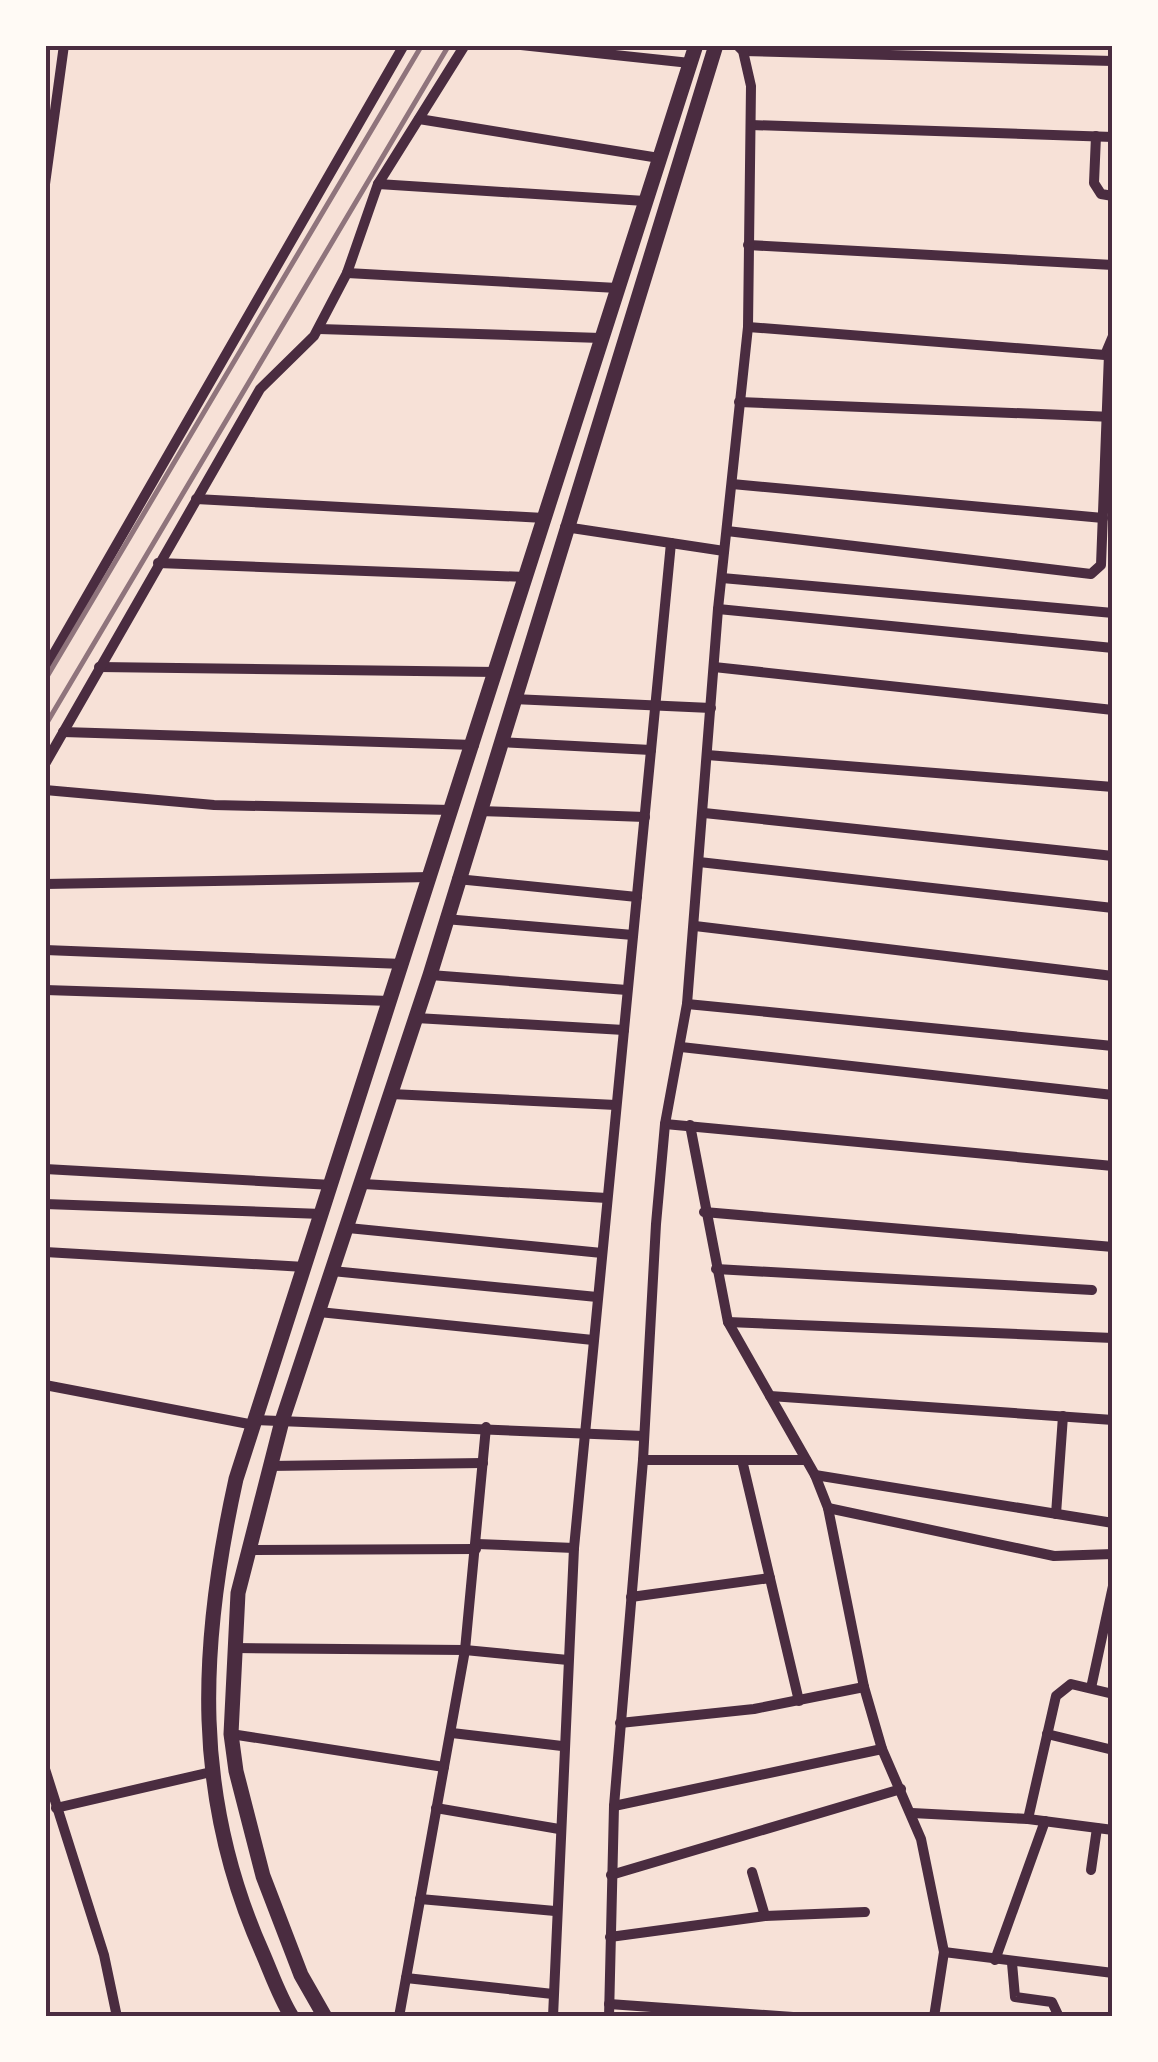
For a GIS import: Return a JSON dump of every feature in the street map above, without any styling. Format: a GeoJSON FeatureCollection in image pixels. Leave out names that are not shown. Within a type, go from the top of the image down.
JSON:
{"type":"FeatureCollection","features":[{"type":"Feature","properties":{"kind":"main road"},"geometry":{"type":"LineString","coordinates":[[288,2015],[234,1888],[211,1772],[208,1713],[215,1578],[236,1480],[254,1422],[454,810],[696,45]]}},
{"type":"Feature","properties":{"kind":"main road"},"geometry":{"type":"LineString","coordinates":[[325,2017],[301,1975],[263,1876],[246,1818],[230,1734],[232,1648],[247,1550],[282,1421],[430,975],[564,527],[716,45]]}},
{"type":"Feature","properties":{"kind":"main road"},"geometry":{"type":"LineString","coordinates":[[234,1888],[254,1885],[263,1876]]}},
{"type":"Feature","properties":{"kind":"main road"},"geometry":{"type":"LineString","coordinates":[[250,1925],[260,1911],[276,1912]]}},
{"type":"Feature","properties":{"kind":"street"},"geometry":{"type":"LineString","coordinates":[[45,184],[64,45]]}},
{"type":"Feature","properties":{"kind":"street"},"geometry":{"type":"LineString","coordinates":[[45,669],[404,45]]}},
{"type":"Feature","properties":{"kind":"street"},"geometry":{"type":"LineString","coordinates":[[45,764],[260,389],[304,352],[347,272],[378,184],[465,45]]}},
{"type":"Feature","properties":{"kind":"street"},"geometry":{"type":"LineString","coordinates":[[521,46],[690,63]]}},
{"type":"Feature","properties":{"kind":"street"},"geometry":{"type":"LineString","coordinates":[[609,2017],[614,1806],[643,1460],[656,1224],[665,1124],[687,1004],[718,609],[748,326],[751,86],[740,48],[1113,61]]}},
{"type":"Feature","properties":{"kind":"street"},"geometry":{"type":"LineString","coordinates":[[419,119],[659,158]]}},
{"type":"Feature","properties":{"kind":"street"},"geometry":{"type":"LineString","coordinates":[[751,125],[1113,136]]}},
{"type":"Feature","properties":{"kind":"street"},"geometry":{"type":"LineString","coordinates":[[1096,136],[1094,184],[1101,194],[1113,196]]}},
{"type":"Feature","properties":{"kind":"street"},"geometry":{"type":"LineString","coordinates":[[378,184],[645,202]]}},
{"type":"Feature","properties":{"kind":"street"},"geometry":{"type":"LineString","coordinates":[[748,245],[1113,265]]}},
{"type":"Feature","properties":{"kind":"street"},"geometry":{"type":"LineString","coordinates":[[347,272],[617,288]]}},
{"type":"Feature","properties":{"kind":"street"},"geometry":{"type":"LineString","coordinates":[[748,326],[1108,354]]}},
{"type":"Feature","properties":{"kind":"street"},"geometry":{"type":"LineString","coordinates":[[318,328],[601,338]]}},
{"type":"Feature","properties":{"kind":"street"},"geometry":{"type":"LineString","coordinates":[[727,531],[1091,574],[1101,566],[1107,519],[1108,354],[1113,336]]}},
{"type":"Feature","properties":{"kind":"street"},"geometry":{"type":"LineString","coordinates":[[739,402],[1110,417]]}},
{"type":"Feature","properties":{"kind":"street"},"geometry":{"type":"LineString","coordinates":[[732,484],[1107,519]]}},
{"type":"Feature","properties":{"kind":"street"},"geometry":{"type":"LineString","coordinates":[[196,499],[544,518]]}},
{"type":"Feature","properties":{"kind":"street"},"geometry":{"type":"LineString","coordinates":[[564,527],[724,551]]}},
{"type":"Feature","properties":{"kind":"street"},"geometry":{"type":"LineString","coordinates":[[552,2017],[574,1548],[671,543]]}},
{"type":"Feature","properties":{"kind":"street"},"geometry":{"type":"LineString","coordinates":[[158,563],[526,577]]}},
{"type":"Feature","properties":{"kind":"street"},"geometry":{"type":"LineString","coordinates":[[722,578],[1113,613]]}},
{"type":"Feature","properties":{"kind":"street"},"geometry":{"type":"LineString","coordinates":[[718,609],[1113,648]]}},
{"type":"Feature","properties":{"kind":"street"},"geometry":{"type":"LineString","coordinates":[[99,666],[497,672]]}},
{"type":"Feature","properties":{"kind":"street"},"geometry":{"type":"LineString","coordinates":[[714,666],[1113,710]]}},
{"type":"Feature","properties":{"kind":"street"},"geometry":{"type":"LineString","coordinates":[[513,699],[711,708]]}},
{"type":"Feature","properties":{"kind":"street"},"geometry":{"type":"LineString","coordinates":[[63,732],[474,745]]}},
{"type":"Feature","properties":{"kind":"street"},"geometry":{"type":"LineString","coordinates":[[500,742],[651,750]]}},
{"type":"Feature","properties":{"kind":"street"},"geometry":{"type":"LineString","coordinates":[[707,755],[1113,787]]}},
{"type":"Feature","properties":{"kind":"street"},"geometry":{"type":"LineString","coordinates":[[45,790],[214,805],[454,810]]}},
{"type":"Feature","properties":{"kind":"street"},"geometry":{"type":"LineString","coordinates":[[478,811],[644,817]]}},
{"type":"Feature","properties":{"kind":"street"},"geometry":{"type":"LineString","coordinates":[[704,813],[1113,856]]}},
{"type":"Feature","properties":{"kind":"street"},"geometry":{"type":"LineString","coordinates":[[699,862],[1113,908]]}},
{"type":"Feature","properties":{"kind":"street"},"geometry":{"type":"LineString","coordinates":[[45,884],[432,877]]}},
{"type":"Feature","properties":{"kind":"street"},"geometry":{"type":"LineString","coordinates":[[458,879],[637,897]]}},
{"type":"Feature","properties":{"kind":"street"},"geometry":{"type":"LineString","coordinates":[[445,919],[633,935]]}},
{"type":"Feature","properties":{"kind":"street"},"geometry":{"type":"LineString","coordinates":[[694,926],[1113,976]]}},
{"type":"Feature","properties":{"kind":"street"},"geometry":{"type":"LineString","coordinates":[[45,950],[404,964]]}},
{"type":"Feature","properties":{"kind":"street"},"geometry":{"type":"LineString","coordinates":[[430,975],[627,990]]}},
{"type":"Feature","properties":{"kind":"street"},"geometry":{"type":"LineString","coordinates":[[45,990],[392,1001]]}},
{"type":"Feature","properties":{"kind":"street"},"geometry":{"type":"LineString","coordinates":[[687,1004],[1113,1046]]}},
{"type":"Feature","properties":{"kind":"street"},"geometry":{"type":"LineString","coordinates":[[416,1018],[624,1030]]}},
{"type":"Feature","properties":{"kind":"street"},"geometry":{"type":"LineString","coordinates":[[681,1047],[1113,1095]]}},
{"type":"Feature","properties":{"kind":"street"},"geometry":{"type":"LineString","coordinates":[[391,1094],[616,1105]]}},
{"type":"Feature","properties":{"kind":"street"},"geometry":{"type":"LineString","coordinates":[[665,1124],[1113,1166]]}},
{"type":"Feature","properties":{"kind":"street"},"geometry":{"type":"LineString","coordinates":[[690,1125],[728,1322],[815,1474],[828,1508],[864,1687],[882,1749],[912,1813],[936,1894],[944,1952],[934,2017]]}},
{"type":"Feature","properties":{"kind":"street"},"geometry":{"type":"LineString","coordinates":[[45,1169],[332,1185]]}},
{"type":"Feature","properties":{"kind":"street"},"geometry":{"type":"LineString","coordinates":[[362,1184],[607,1198]]}},
{"type":"Feature","properties":{"kind":"street"},"geometry":{"type":"LineString","coordinates":[[45,1204],[322,1214]]}},
{"type":"Feature","properties":{"kind":"street"},"geometry":{"type":"LineString","coordinates":[[704,1212],[1113,1247]]}},
{"type":"Feature","properties":{"kind":"street"},"geometry":{"type":"LineString","coordinates":[[348,1228],[602,1253]]}},
{"type":"Feature","properties":{"kind":"street"},"geometry":{"type":"LineString","coordinates":[[45,1252],[305,1267]]}},
{"type":"Feature","properties":{"kind":"street"},"geometry":{"type":"LineString","coordinates":[[716,1269],[1092,1290]]}},
{"type":"Feature","properties":{"kind":"street"},"geometry":{"type":"LineString","coordinates":[[332,1271],[597,1298]]}},
{"type":"Feature","properties":{"kind":"street"},"geometry":{"type":"LineString","coordinates":[[319,1312],[593,1340]]}},
{"type":"Feature","properties":{"kind":"street"},"geometry":{"type":"LineString","coordinates":[[728,1322],[1113,1338]]}},
{"type":"Feature","properties":{"kind":"street"},"geometry":{"type":"LineString","coordinates":[[45,1384],[254,1422],[486,1427],[644,1436]]}},
{"type":"Feature","properties":{"kind":"street"},"geometry":{"type":"LineString","coordinates":[[770,1396],[1113,1420]]}},
{"type":"Feature","properties":{"kind":"street"},"geometry":{"type":"LineString","coordinates":[[1056,1514],[1064,1416]]}},
{"type":"Feature","properties":{"kind":"street"},"geometry":{"type":"LineString","coordinates":[[399,2017],[465,1650],[486,1427]]}},
{"type":"Feature","properties":{"kind":"street"},"geometry":{"type":"LineString","coordinates":[[643,1460],[806,1460]]}},
{"type":"Feature","properties":{"kind":"street"},"geometry":{"type":"LineString","coordinates":[[742,1460],[799,1701]]}},
{"type":"Feature","properties":{"kind":"street"},"geometry":{"type":"LineString","coordinates":[[269,1466],[483,1463]]}},
{"type":"Feature","properties":{"kind":"street"},"geometry":{"type":"LineString","coordinates":[[815,1474],[1113,1524]]}},
{"type":"Feature","properties":{"kind":"street"},"geometry":{"type":"LineString","coordinates":[[828,1508],[1054,1556],[1113,1554]]}},
{"type":"Feature","properties":{"kind":"street"},"geometry":{"type":"LineString","coordinates":[[247,1550],[574,1548]]}},
{"type":"Feature","properties":{"kind":"street"},"geometry":{"type":"LineString","coordinates":[[631,1597],[770,1578]]}},
{"type":"Feature","properties":{"kind":"street"},"geometry":{"type":"LineString","coordinates":[[1091,1688],[1113,1586]]}},
{"type":"Feature","properties":{"kind":"street"},"geometry":{"type":"LineString","coordinates":[[232,1648],[465,1650],[568,1660]]}},
{"type":"Feature","properties":{"kind":"street"},"geometry":{"type":"LineString","coordinates":[[620,1723],[799,1701],[864,1687]]}},
{"type":"Feature","properties":{"kind":"street"},"geometry":{"type":"LineString","coordinates":[[1028,1818],[1056,1696],[1063,1688],[1091,1688],[1113,1694]]}},
{"type":"Feature","properties":{"kind":"street"},"geometry":{"type":"LineString","coordinates":[[452,1733],[562,1746]]}},
{"type":"Feature","properties":{"kind":"street"},"geometry":{"type":"LineString","coordinates":[[230,1734],[444,1767]]}},
{"type":"Feature","properties":{"kind":"street"},"geometry":{"type":"LineString","coordinates":[[1047,1734],[1113,1750]]}},
{"type":"Feature","properties":{"kind":"street"},"geometry":{"type":"LineString","coordinates":[[614,1806],[882,1749]]}},
{"type":"Feature","properties":{"kind":"street"},"geometry":{"type":"LineString","coordinates":[[45,1769],[104,1955],[117,2017]]}},
{"type":"Feature","properties":{"kind":"street"},"geometry":{"type":"LineString","coordinates":[[56,1808],[211,1772]]}},
{"type":"Feature","properties":{"kind":"street"},"geometry":{"type":"LineString","coordinates":[[611,1876],[901,1789]]}},
{"type":"Feature","properties":{"kind":"street"},"geometry":{"type":"LineString","coordinates":[[436,1808],[558,1829]]}},
{"type":"Feature","properties":{"kind":"street"},"geometry":{"type":"LineString","coordinates":[[912,1813],[1028,1818],[1113,1830]]}},
{"type":"Feature","properties":{"kind":"street"},"geometry":{"type":"LineString","coordinates":[[995,1960],[1045,1821]]}},
{"type":"Feature","properties":{"kind":"street"},"geometry":{"type":"LineString","coordinates":[[1091,1870],[1097,1828]]}},
{"type":"Feature","properties":{"kind":"street"},"geometry":{"type":"LineString","coordinates":[[752,1872],[765,1916]]}},
{"type":"Feature","properties":{"kind":"street"},"geometry":{"type":"LineString","coordinates":[[420,1899],[555,1912]]}},
{"type":"Feature","properties":{"kind":"street"},"geometry":{"type":"LineString","coordinates":[[610,1937],[765,1916],[865,1912]]}},
{"type":"Feature","properties":{"kind":"street"},"geometry":{"type":"LineString","coordinates":[[944,1952],[1113,1973]]}},
{"type":"Feature","properties":{"kind":"street"},"geometry":{"type":"LineString","coordinates":[[1012,1962],[1015,1996],[1052,2002],[1058,2017]]}},
{"type":"Feature","properties":{"kind":"street"},"geometry":{"type":"LineString","coordinates":[[406,1978],[553,1994]]}},
{"type":"Feature","properties":{"kind":"street"},"geometry":{"type":"LineString","coordinates":[[609,2004],[792,2017]]}},
{"type":"Feature","properties":{"kind":"railway"},"geometry":{"type":"LineString","coordinates":[[45,680],[422,45]]}},
{"type":"Feature","properties":{"kind":"railway"},"geometry":{"type":"LineString","coordinates":[[45,726],[449,45]]}}]}
